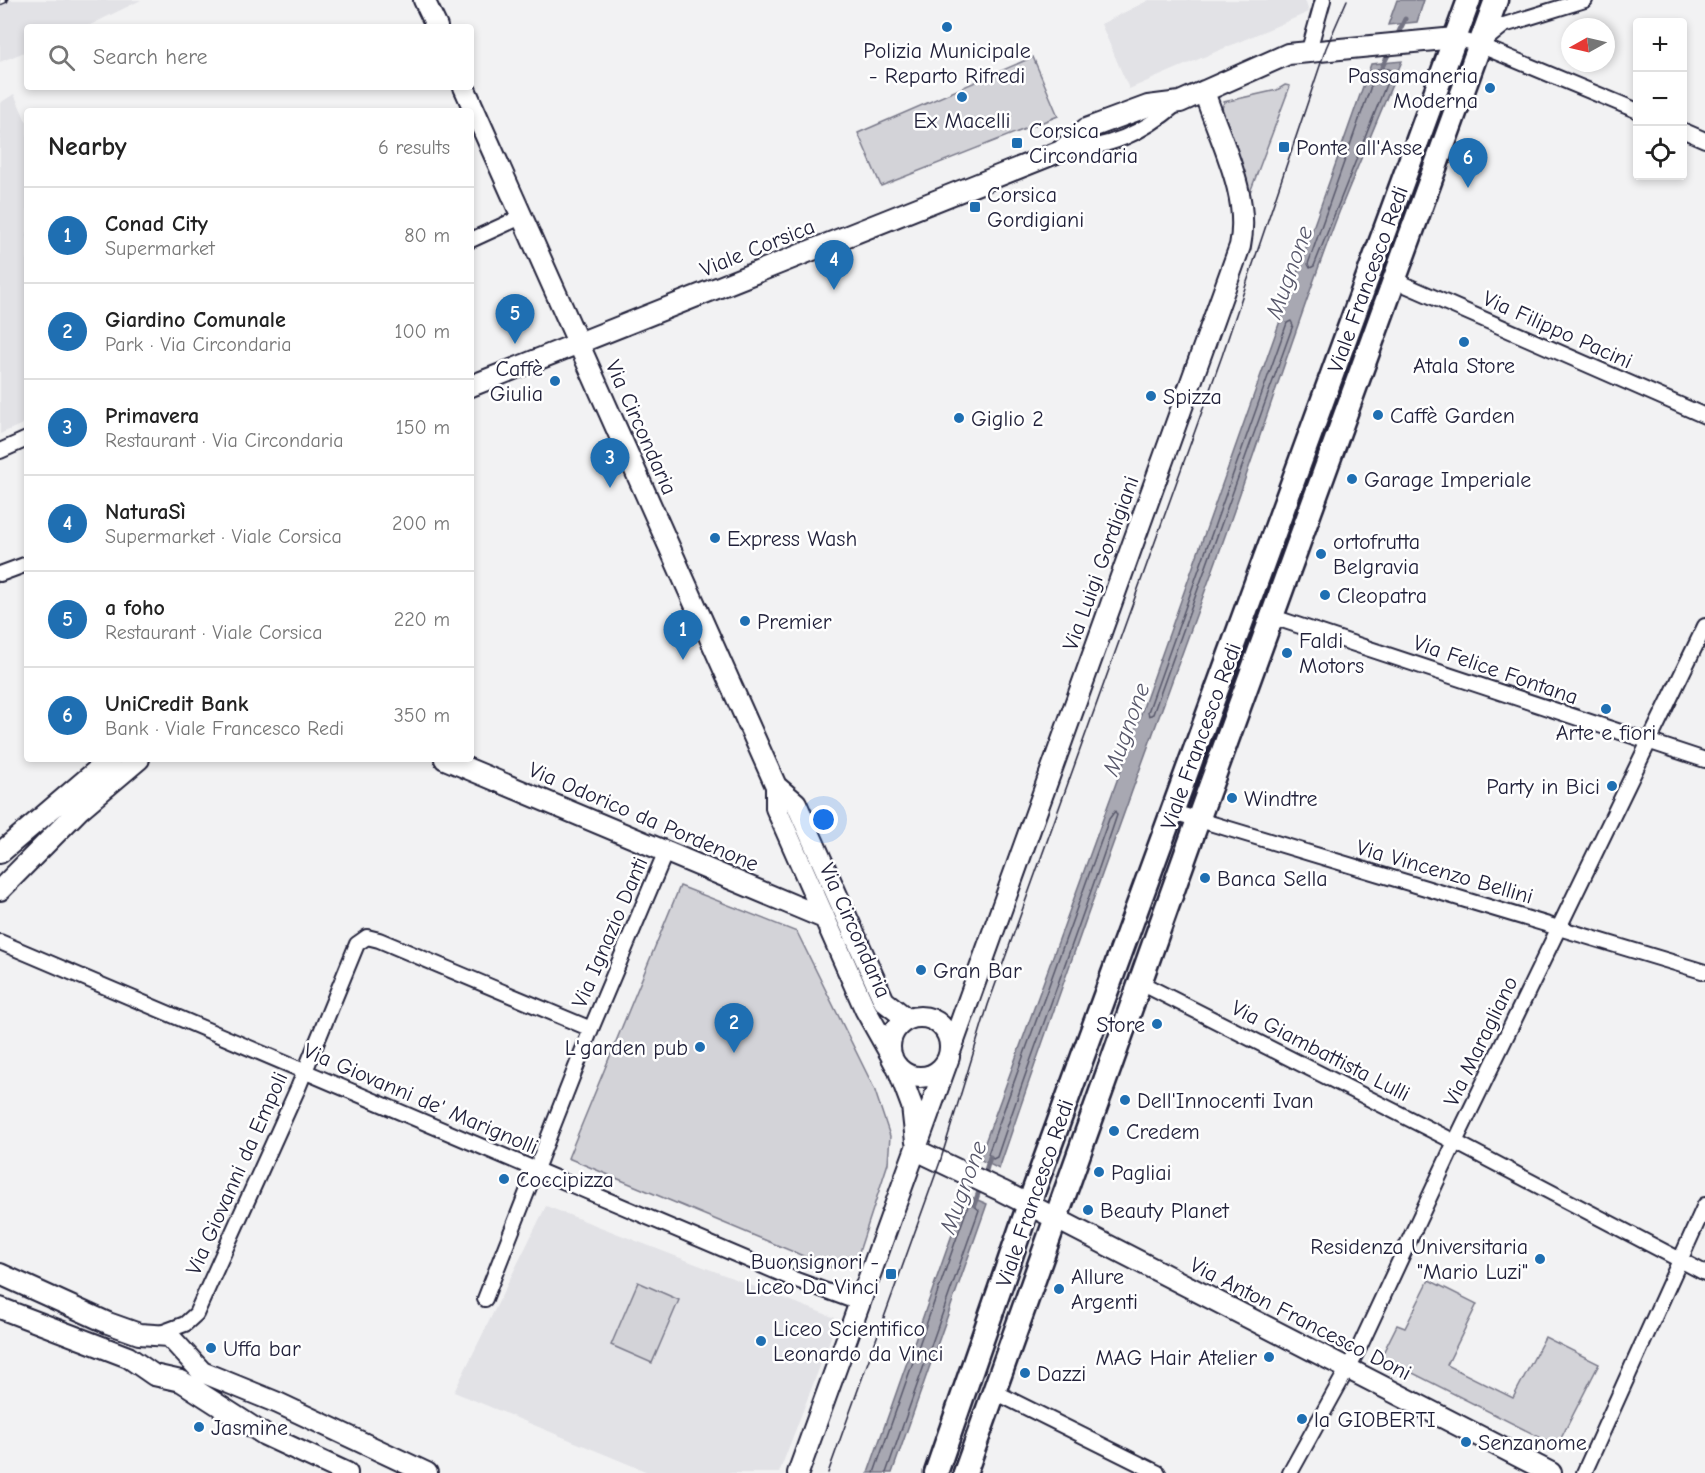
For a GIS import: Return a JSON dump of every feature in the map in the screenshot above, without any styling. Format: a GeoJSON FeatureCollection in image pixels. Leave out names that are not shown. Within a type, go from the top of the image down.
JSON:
{"type":"FeatureCollection","features":[{"type":"Feature","properties":{"kind":"main road","name":"Viale Francesco Redi"},"geometry":{"type":"LineString","coordinates":[[936,1473],[1029,1206],[1469,0]]}},
{"type":"Feature","properties":{"kind":"main road","name":"Viale Francesco Redi"},"geometry":{"type":"LineString","coordinates":[[965,1473],[1198,820],[1496,0]]}},
{"type":"Feature","properties":{"kind":"street"},"geometry":{"type":"LineString","coordinates":[[424,0],[436,24]]}},
{"type":"Feature","properties":{"kind":"street"},"geometry":{"type":"LineString","coordinates":[[1309,50],[1323,0]]}},
{"type":"Feature","properties":{"kind":"street"},"geometry":{"type":"LineString","coordinates":[[1479,45],[1504,25],[1586,0]]}},
{"type":"Feature","properties":{"kind":"street"},"geometry":{"type":"LineString","coordinates":[[1455,38],[1479,45],[1633,109]]}},
{"type":"Feature","properties":{"kind":"street","name":"Viale Corsica"},"geometry":{"type":"LineString","coordinates":[[474,385],[1061,151],[1086,129],[1148,106],[1180,102],[1288,54],[1309,50],[1455,38]]}},
{"type":"Feature","properties":{"kind":"street","name":"Via Circondaria"},"geometry":{"type":"LineString","coordinates":[[465,90],[473,108]]}},
{"type":"Feature","properties":{"kind":"street","name":"Via Luigi Gordigiani"},"geometry":{"type":"LineString","coordinates":[[798,1473],[1240,246],[1243,221],[1238,193],[1204,91]]}},
{"type":"Feature","properties":{"kind":"street","name":"Via Circondaria"},"geometry":{"type":"LineString","coordinates":[[474,110],[776,786],[776,808],[824,918],[874,1027],[894,1062]]}},
{"type":"Feature","properties":{"kind":"street"},"geometry":{"type":"LineString","coordinates":[[1687,132],[1705,140]]}},
{"type":"Feature","properties":{"kind":"street"},"geometry":{"type":"LineString","coordinates":[[474,239],[521,217]]}},
{"type":"Feature","properties":{"kind":"street","name":"Via Filippo Pacini"},"geometry":{"type":"LineString","coordinates":[[1394,280],[1705,416]]}},
{"type":"Feature","properties":{"kind":"street"},"geometry":{"type":"LineString","coordinates":[[0,451],[24,440]]}},
{"type":"Feature","properties":{"kind":"street"},"geometry":{"type":"LineString","coordinates":[[0,574],[24,565]]}},
{"type":"Feature","properties":{"kind":"street","name":"Via Felice Fontana"},"geometry":{"type":"LineString","coordinates":[[1273,617],[1705,760]]}},
{"type":"Feature","properties":{"kind":"street","name":"Via Maragliano"},"geometry":{"type":"LineString","coordinates":[[1290,1473],[1348,1368],[1647,742],[1705,626]]}},
{"type":"Feature","properties":{"kind":"street"},"geometry":{"type":"LineString","coordinates":[[0,853],[106,762]]}},
{"type":"Feature","properties":{"kind":"street"},"geometry":{"type":"LineString","coordinates":[[0,890],[80,808],[135,762]]}},
{"type":"Feature","properties":{"kind":"street","name":"Via Odorico da Pordenone"},"geometry":{"type":"LineString","coordinates":[[452,762],[824,918]]}},
{"type":"Feature","properties":{"kind":"street","name":"Via Circondaria"},"geometry":{"type":"LineString","coordinates":[[776,786],[796,803],[884,1001],[907,1019]]}},
{"type":"Feature","properties":{"kind":"street","name":"Via Vincenzo Bellini"},"geometry":{"type":"LineString","coordinates":[[1173,812],[1705,972]]}},
{"type":"Feature","properties":{"kind":"street","name":"Via Ignazio Danti"},"geometry":{"type":"LineString","coordinates":[[485,1299],[591,1029],[666,850]]}},
{"type":"Feature","properties":{"kind":"street","name":"Via Giovanni da Empoli"},"geometry":{"type":"LineString","coordinates":[[155,1334],[185,1324],[196,1314],[305,1071],[357,944],[367,937],[591,1029]]}},
{"type":"Feature","properties":{"kind":"street","name":"Via Giovanni de' Marignolli"},"geometry":{"type":"LineString","coordinates":[[0,942],[791,1278],[859,1303]]}},
{"type":"Feature","properties":{"kind":"street","name":"Via Giambattista Lulli"},"geometry":{"type":"LineString","coordinates":[[1141,983],[1455,1142],[1705,1273]]}},
{"type":"Feature","properties":{"kind":"street","name":"Via Circondaria"},"geometry":{"type":"LineString","coordinates":[[894,1062],[891,1037],[899,1025],[907,1019],[922,1016],[936,1020],[946,1030],[950,1053]]}},
{"type":"Feature","properties":{"kind":"street"},"geometry":{"type":"LineString","coordinates":[[894,1062],[910,1076],[926,1077],[940,1070],[950,1053]]}},
{"type":"Feature","properties":{"kind":"street"},"geometry":{"type":"LineString","coordinates":[[894,1062],[914,1114],[916,1150]]}},
{"type":"Feature","properties":{"kind":"street","name":"Via Anton Francesco Doni"},"geometry":{"type":"LineString","coordinates":[[916,1150],[1002,1191],[1551,1473]]}},
{"type":"Feature","properties":{"kind":"street"},"geometry":{"type":"LineString","coordinates":[[1584,1473],[1705,1205]]}},
{"type":"Feature","properties":{"kind":"street"},"geometry":{"type":"LineString","coordinates":[[0,1274],[108,1323],[172,1337],[202,1372],[220,1382],[259,1395],[427,1473]]}},
{"type":"Feature","properties":{"kind":"street"},"geometry":{"type":"LineString","coordinates":[[0,1308],[106,1348],[150,1371],[181,1381],[265,1435],[347,1473]]}},
{"type":"Feature","properties":{"kind":"street"},"geometry":{"type":"LineString","coordinates":[[150,1371],[140,1348],[155,1334]]}},
{"type":"Feature","properties":{"kind":"street"},"geometry":{"type":"LineString","coordinates":[[150,1371],[175,1369],[180,1360],[180,1348]]}},
{"type":"Feature","properties":{"kind":"street"},"geometry":{"type":"LineString","coordinates":[[995,1392],[1158,1473]]}},
{"type":"Feature","properties":{"kind":"shaded area"},"geometry":{"type":"Polygon","coordinates":[[[0,0],[141,0],[92,24],[24,24],[24,52],[0,62],[0,0]]]}},
{"type":"Feature","properties":{"kind":"shaded area"},"geometry":{"type":"Polygon","coordinates":[[[1149,0],[1305,0],[1309,12],[1129,89],[1101,24],[1149,0]]]}},
{"type":"Feature","properties":{"kind":"shaded area"},"geometry":{"type":"Polygon","coordinates":[[[1033,57],[1058,116],[881,186],[858,133],[1033,57]]]}},
{"type":"Feature","properties":{"kind":"shaded area"},"geometry":{"type":"Polygon","coordinates":[[[1285,85],[1290,86],[1249,195],[1219,118],[1224,102],[1277,90],[1285,85]]]}},
{"type":"Feature","properties":{"kind":"shaded area"},"geometry":{"type":"Polygon","coordinates":[[[14,94],[24,116],[24,423],[0,434],[0,103],[14,94]]]}},
{"type":"Feature","properties":{"kind":"shaded area"},"geometry":{"type":"Polygon","coordinates":[[[680,886],[797,932],[874,1088],[890,1136],[888,1163],[857,1258],[832,1268],[568,1158],[680,886]]]}},
{"type":"Feature","properties":{"kind":"shaded area"},"geometry":{"type":"Polygon","coordinates":[[[546,1206],[838,1319],[779,1473],[650,1473],[454,1392],[546,1206]]]}},
{"type":"Feature","properties":{"kind":"shaded area"},"geometry":{"type":"Polygon","coordinates":[[[1429,1280],[1477,1304],[1447,1365],[1513,1398],[1545,1337],[1599,1364],[1557,1446],[1381,1357],[1397,1325],[1405,1328],[1429,1280]]]}},
{"type":"Feature","properties":{"kind":"shaded area"},"geometry":{"type":"Polygon","coordinates":[[[638,1282],[679,1300],[652,1363],[611,1345],[638,1282]]]}},
{"type":"Feature","properties":{"kind":"water"},"geometry":{"type":"Polygon","coordinates":[[[1397,0],[1424,0],[1417,22],[1388,25],[1397,0]]]}},
{"type":"Feature","properties":{"kind":"water"},"geometry":{"type":"Polygon","coordinates":[[[1402,61],[1320,264],[999,1169],[979,1159],[1127,753],[1371,64],[1402,61]]]}},
{"type":"Feature","properties":{"kind":"water"},"geometry":{"type":"Polygon","coordinates":[[[966,1195],[987,1204],[892,1473],[868,1473],[966,1195]]]}},
{"type":"Feature","properties":{"kind":"waterway","name":"Mugnone"},"geometry":{"type":"LineString","coordinates":[[1395,40],[1405,19]]}},
{"type":"Feature","properties":{"kind":"waterway","name":"Mugnone"},"geometry":{"type":"LineString","coordinates":[[1382,67],[1391,49]]}},
{"type":"Feature","properties":{"kind":"waterway","name":"Mugnone"},"geometry":{"type":"LineString","coordinates":[[984,1177],[990,1157]]}},
{"type":"Feature","properties":{"kind":"waterway","name":"Mugnone"},"geometry":{"type":"LineString","coordinates":[[974,1205],[981,1186]]}},
{"type":"Feature","properties":{"kind":"tram line"},"geometry":{"type":"LineString","coordinates":[[828,1473],[940,1162],[988,1005],[1222,356],[1326,48],[1347,0]]}},
{"type":"Feature","properties":{"kind":"railway"},"geometry":{"type":"LineString","coordinates":[[0,2],[5,0]]}},
{"type":"Feature","properties":{"kind":"place","name":"Polizia Municipale - Reparto Rifredi"},"geometry":{"type":"Point","coordinates":[947,27]}},
{"type":"Feature","properties":{"kind":"place","name":"Passamaneria Moderna"},"geometry":{"type":"Point","coordinates":[1490,88]}},
{"type":"Feature","properties":{"kind":"place","name":"Ex Macelli"},"geometry":{"type":"Point","coordinates":[962,97]}},
{"type":"Feature","properties":{"kind":"place","name":"Corsica Circondaria"},"geometry":{"type":"Point","coordinates":[1017,143]}},
{"type":"Feature","properties":{"kind":"place","name":"Ponte all'Asse"},"geometry":{"type":"Point","coordinates":[1284,147]}},
{"type":"Feature","properties":{"kind":"place","name":"UniCredit Bank"},"geometry":{"type":"Point","coordinates":[1468,188]}},
{"type":"Feature","properties":{"kind":"place","name":"Corsica Gordigiani"},"geometry":{"type":"Point","coordinates":[975,207]}},
{"type":"Feature","properties":{"kind":"place","name":"NaturaSì"},"geometry":{"type":"Point","coordinates":[834,290]}},
{"type":"Feature","properties":{"kind":"place","name":"Atala Store"},"geometry":{"type":"Point","coordinates":[1464,342]}},
{"type":"Feature","properties":{"kind":"place","name":"a foho"},"geometry":{"type":"Point","coordinates":[515,344]}},
{"type":"Feature","properties":{"kind":"place","name":"Caffè Giulia"},"geometry":{"type":"Point","coordinates":[555,381]}},
{"type":"Feature","properties":{"kind":"place","name":"Spizza"},"geometry":{"type":"Point","coordinates":[1151,396]}},
{"type":"Feature","properties":{"kind":"place","name":"Caffè Garden"},"geometry":{"type":"Point","coordinates":[1378,415]}},
{"type":"Feature","properties":{"kind":"place","name":"Giglio 2"},"geometry":{"type":"Point","coordinates":[959,418]}},
{"type":"Feature","properties":{"kind":"place","name":"Garage Imperiale"},"geometry":{"type":"Point","coordinates":[1352,479]}},
{"type":"Feature","properties":{"kind":"place","name":"Primavera"},"geometry":{"type":"Point","coordinates":[610,488]}},
{"type":"Feature","properties":{"kind":"place","name":"Express Wash"},"geometry":{"type":"Point","coordinates":[715,538]}},
{"type":"Feature","properties":{"kind":"place","name":"ortofrutta Belgravia"},"geometry":{"type":"Point","coordinates":[1321,554]}},
{"type":"Feature","properties":{"kind":"place","name":"Cleopatra"},"geometry":{"type":"Point","coordinates":[1325,595]}},
{"type":"Feature","properties":{"kind":"place","name":"Premier"},"geometry":{"type":"Point","coordinates":[745,621]}},
{"type":"Feature","properties":{"kind":"place","name":"Faldi Motors"},"geometry":{"type":"Point","coordinates":[1287,653]}},
{"type":"Feature","properties":{"kind":"place","name":"Conad City"},"geometry":{"type":"Point","coordinates":[683,660]}},
{"type":"Feature","properties":{"kind":"place","name":"Arte e fiori"},"geometry":{"type":"Point","coordinates":[1606,709]}},
{"type":"Feature","properties":{"kind":"place","name":"Party in Bici"},"geometry":{"type":"Point","coordinates":[1612,786]}},
{"type":"Feature","properties":{"kind":"place","name":"Windtre"},"geometry":{"type":"Point","coordinates":[1232,798]}},
{"type":"Feature","properties":{"kind":"place","name":"Banca Sella"},"geometry":{"type":"Point","coordinates":[1205,878]}},
{"type":"Feature","properties":{"kind":"place","name":"Gran Bar"},"geometry":{"type":"Point","coordinates":[921,970]}},
{"type":"Feature","properties":{"kind":"place","name":"Store"},"geometry":{"type":"Point","coordinates":[1157,1024]}},
{"type":"Feature","properties":{"kind":"place","name":"L'garden pub"},"geometry":{"type":"Point","coordinates":[700,1047]}},
{"type":"Feature","properties":{"kind":"place","name":"Giardino Comunale"},"geometry":{"type":"Point","coordinates":[734,1053]}},
{"type":"Feature","properties":{"kind":"place","name":"Dell'Innocenti Ivan"},"geometry":{"type":"Point","coordinates":[1125,1100]}},
{"type":"Feature","properties":{"kind":"place","name":"Credem"},"geometry":{"type":"Point","coordinates":[1114,1131]}},
{"type":"Feature","properties":{"kind":"place","name":"Pagliai"},"geometry":{"type":"Point","coordinates":[1099,1172]}},
{"type":"Feature","properties":{"kind":"place","name":"Coccipizza"},"geometry":{"type":"Point","coordinates":[504,1179]}},
{"type":"Feature","properties":{"kind":"place","name":"Beauty Planet"},"geometry":{"type":"Point","coordinates":[1088,1210]}},
{"type":"Feature","properties":{"kind":"place","name":"Residenza Universitaria \"Mario Luzi\""},"geometry":{"type":"Point","coordinates":[1540,1259]}},
{"type":"Feature","properties":{"kind":"place","name":"Buonsignori - Liceo Da Vinci"},"geometry":{"type":"Point","coordinates":[891,1274]}},
{"type":"Feature","properties":{"kind":"place","name":"Allure Argenti"},"geometry":{"type":"Point","coordinates":[1059,1289]}},
{"type":"Feature","properties":{"kind":"place","name":"Liceo Scientifico Leonardo da Vinci"},"geometry":{"type":"Point","coordinates":[761,1341]}},
{"type":"Feature","properties":{"kind":"place","name":"Uffa bar"},"geometry":{"type":"Point","coordinates":[211,1348]}},
{"type":"Feature","properties":{"kind":"place","name":"MAG Hair Atelier"},"geometry":{"type":"Point","coordinates":[1269,1357]}},
{"type":"Feature","properties":{"kind":"place","name":"Dazzi"},"geometry":{"type":"Point","coordinates":[1025,1373]}},
{"type":"Feature","properties":{"kind":"place","name":"la GIOBERTI"},"geometry":{"type":"Point","coordinates":[1302,1419]}},
{"type":"Feature","properties":{"kind":"place","name":"Jasmine"},"geometry":{"type":"Point","coordinates":[199,1427]}},
{"type":"Feature","properties":{"kind":"place","name":"Senzanome"},"geometry":{"type":"Point","coordinates":[1466,1442]}}]}
